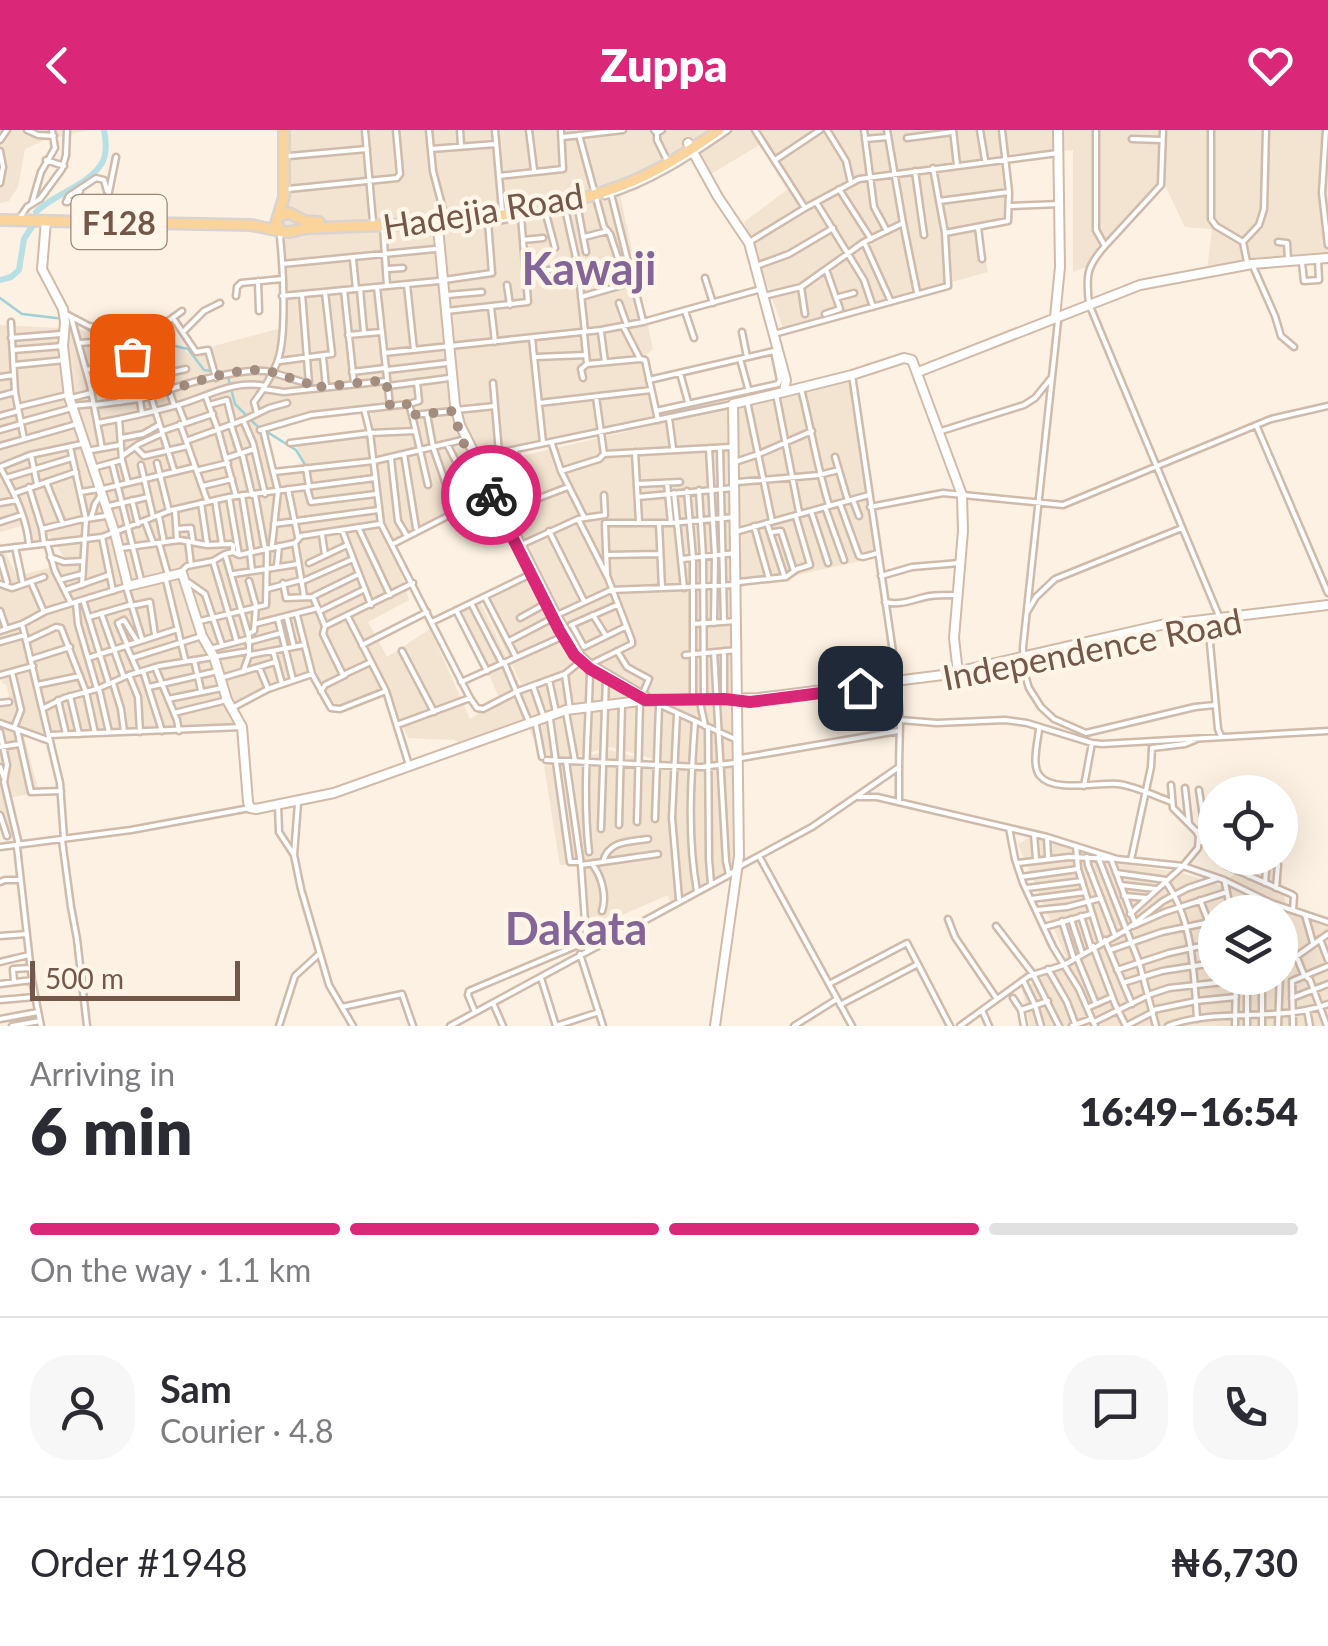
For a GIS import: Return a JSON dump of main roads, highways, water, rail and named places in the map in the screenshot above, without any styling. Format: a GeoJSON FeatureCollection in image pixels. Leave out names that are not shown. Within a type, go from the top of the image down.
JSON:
{"type":"FeatureCollection","features":[{"type":"Feature","properties":{"kind":"main road"},"geometry":{"type":"LineString","coordinates":[[287,130],[289,206],[296,223],[285,231],[277,226],[284,196],[287,130]]}},
{"type":"Feature","properties":{"kind":"main road","name":"Hadejia Road"},"geometry":{"type":"LineString","coordinates":[[437,219],[488,220],[564,205],[692,148],[708,130]]}},
{"type":"Feature","properties":{"kind":"main road","name":"Hadejia Road"},"geometry":{"type":"LineString","coordinates":[[285,231],[437,219],[610,192],[651,172],[718,130]]}},
{"type":"Feature","properties":{"kind":"main road","name":"F128"},"geometry":{"type":"LineString","coordinates":[[0,218],[253,220],[286,212],[294,216]]}},
{"type":"Feature","properties":{"kind":"main road","name":"Hadejia Road"},"geometry":{"type":"LineString","coordinates":[[294,216],[309,222],[378,224]]}},
{"type":"Feature","properties":{"kind":"main road","name":"F128"},"geometry":{"type":"LineString","coordinates":[[0,218],[104,217],[261,226],[285,231]]}},
{"type":"Feature","properties":{"kind":"waterway"},"geometry":{"type":"LineString","coordinates":[[36,212],[96,171],[105,155],[104,130]]}},
{"type":"Feature","properties":{"kind":"waterway"},"geometry":{"type":"LineString","coordinates":[[0,280],[19,270],[24,239],[35,222]]}},
{"type":"Feature","properties":{"kind":"waterway"},"geometry":{"type":"LineString","coordinates":[[0,298],[22,314],[73,320],[105,341],[188,349],[204,370],[227,373],[235,404],[256,425],[296,450],[304,463]]}},
{"type":"Feature","properties":{"kind":"district","name":"Kawaji"},"geometry":{"type":"Point","coordinates":[589,268]}},
{"type":"Feature","properties":{"kind":"district","name":"Dakata"},"geometry":{"type":"Point","coordinates":[576,928]}}]}
